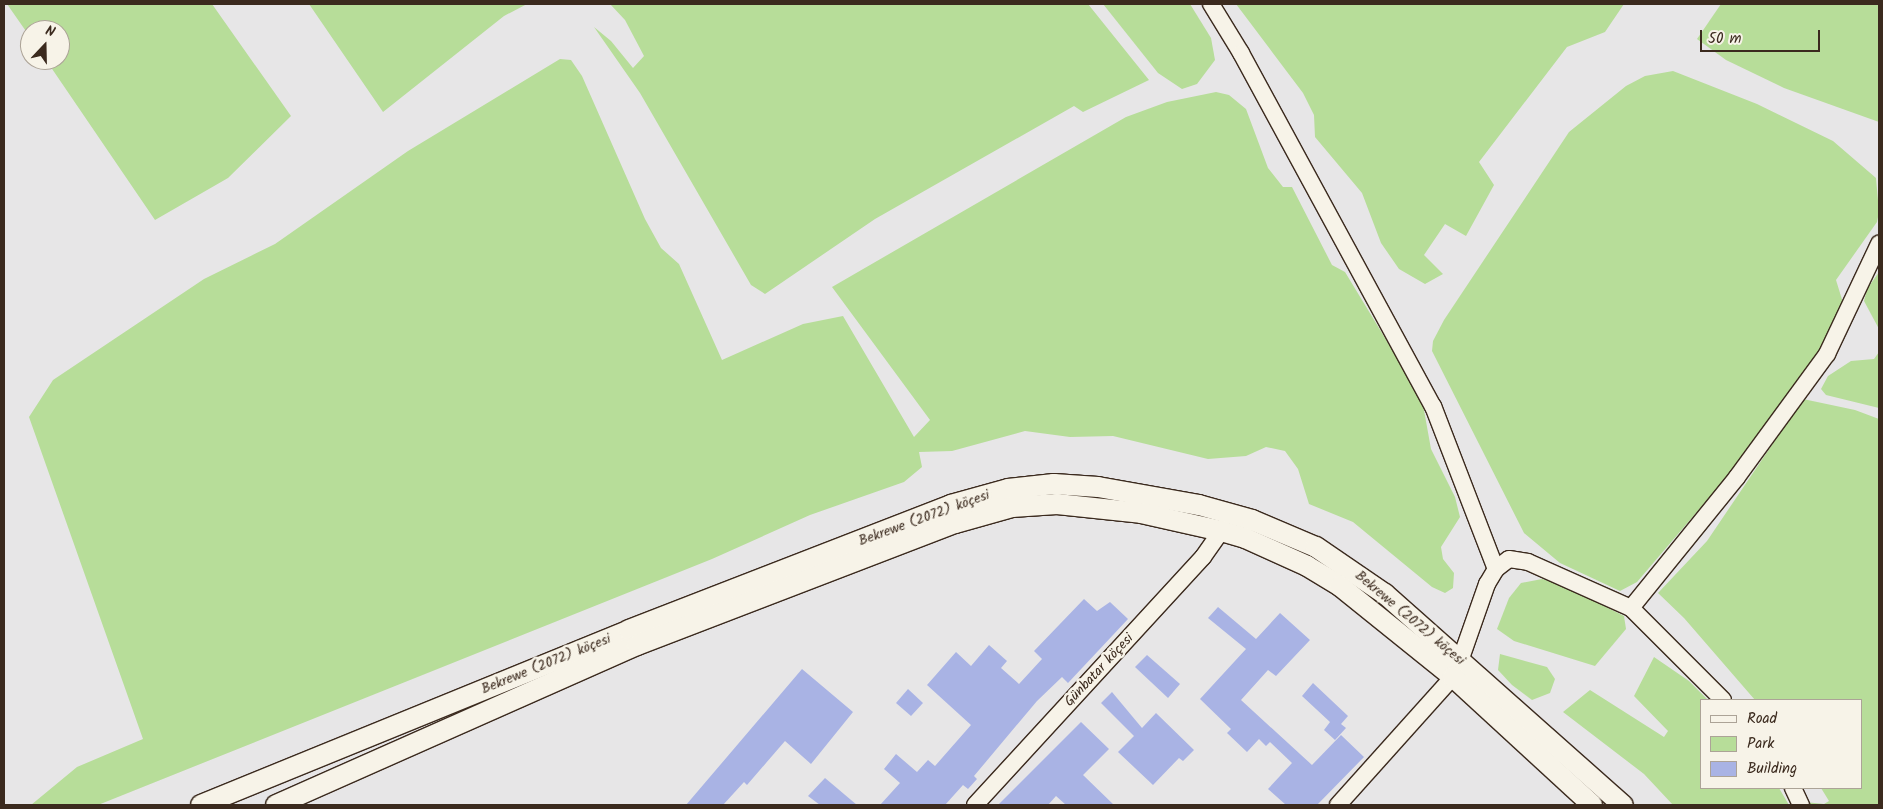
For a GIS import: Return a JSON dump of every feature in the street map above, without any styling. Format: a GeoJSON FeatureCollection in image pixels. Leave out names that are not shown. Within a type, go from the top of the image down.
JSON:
{"type":"FeatureCollection","features":[{"type":"Feature","properties":{"kind":"main road","name":"Bekrewe (2072) köçesi"},"geometry":{"type":"LineString","coordinates":[[200,805],[630,630],[951,505],[1008,489],[1054,484],[1106,488],[1199,505],[1252,520],[1316,547],[1385,594],[1592,805]]}},
{"type":"Feature","properties":{"kind":"main road","name":"Bekrewe (2072) köçesi"},"geometry":{"type":"LineString","coordinates":[[276,805],[637,645],[955,523],[1012,507],[1056,504],[1141,513],[1221,531],[1245,538],[1307,566],[1340,586],[1457,669],[1623,805]]}},
{"type":"Feature","properties":{"kind":"street"},"geometry":{"type":"LineString","coordinates":[[1211,4],[1241,53],[1433,406],[1496,569]]}},
{"type":"Feature","properties":{"kind":"street"},"geometry":{"type":"LineString","coordinates":[[1631,608],[1737,477],[1826,354],[1879,244]]}},
{"type":"Feature","properties":{"kind":"street","name":"Günbatar köçesi"},"geometry":{"type":"LineString","coordinates":[[975,805],[1203,557],[1221,531]]}},
{"type":"Feature","properties":{"kind":"street"},"geometry":{"type":"LineString","coordinates":[[1338,805],[1457,669],[1487,584],[1496,569],[1510,560],[1528,562],[1631,608],[1722,699]]}},
{"type":"Feature","properties":{"kind":"street"},"geometry":{"type":"LineString","coordinates":[[1793,789],[1801,805]]}},
{"type":"Feature","properties":{"kind":"green space"},"geometry":{"type":"Polygon","coordinates":[[[7,4],[212,4],[291,116],[228,178],[155,220],[53,70],[70,70],[70,20],[20,20],[20,23],[7,4]]]}},
{"type":"Feature","properties":{"kind":"green space"},"geometry":{"type":"Polygon","coordinates":[[[309,4],[527,4],[504,16],[383,112],[309,4]]]}},
{"type":"Feature","properties":{"kind":"green space"},"geometry":{"type":"Polygon","coordinates":[[[610,4],[1088,4],[1149,80],[1083,112],[1074,106],[875,219],[765,294],[751,285],[640,93],[594,27],[611,41],[633,68],[644,56],[625,20],[610,4]]]}},
{"type":"Feature","properties":{"kind":"green space"},"geometry":{"type":"Polygon","coordinates":[[[1103,4],[1190,4],[1211,38],[1215,60],[1197,84],[1182,89],[1158,73],[1103,4]]]}},
{"type":"Feature","properties":{"kind":"green space"},"geometry":{"type":"Polygon","coordinates":[[[1236,4],[1624,4],[1605,32],[1567,47],[1479,162],[1494,185],[1466,236],[1445,224],[1424,255],[1443,274],[1425,284],[1399,269],[1381,243],[1362,193],[1315,137],[1314,115],[1303,93],[1236,4]]]}},
{"type":"Feature","properties":{"kind":"green space"},"geometry":{"type":"Polygon","coordinates":[[[1721,4],[1879,4],[1879,122],[1784,88],[1726,60],[1697,39],[1721,4]]]}},
{"type":"Feature","properties":{"kind":"green space"},"geometry":{"type":"Polygon","coordinates":[[[560,59],[571,60],[582,76],[645,219],[661,248],[679,264],[722,360],[803,324],[843,316],[914,437],[930,420],[832,287],[1126,117],[1167,102],[1216,92],[1229,95],[1246,109],[1268,168],[1283,187],[1292,187],[1332,265],[1345,272],[1422,399],[1431,449],[1455,497],[1460,517],[1441,547],[1443,559],[1454,573],[1453,588],[1445,593],[1432,587],[1353,522],[1309,504],[1298,469],[1285,451],[1266,447],[1246,456],[1208,459],[1113,436],[1070,437],[1025,431],[952,451],[919,452],[922,467],[904,482],[810,515],[712,559],[98,805],[31,805],[77,767],[143,739],[29,417],[53,380],[204,279],[275,244],[408,151],[560,59]]]}},
{"type":"Feature","properties":{"kind":"green space"},"geometry":{"type":"Polygon","coordinates":[[[1673,71],[1757,104],[1833,141],[1876,178],[1879,212],[1877,222],[1836,280],[1844,306],[1833,330],[1794,389],[1731,472],[1637,582],[1620,591],[1560,563],[1524,533],[1432,351],[1433,341],[1444,320],[1569,132],[1626,86],[1645,76],[1673,71]]]}},
{"type":"Feature","properties":{"kind":"green space"},"geometry":{"type":"Polygon","coordinates":[[[1879,272],[1879,329],[1864,301],[1867,289],[1879,272]]]}},
{"type":"Feature","properties":{"kind":"green space"},"geometry":{"type":"Polygon","coordinates":[[[1879,352],[1879,408],[1826,395],[1821,389],[1828,376],[1851,361],[1874,359],[1879,352]]]}},
{"type":"Feature","properties":{"kind":"green space"},"geometry":{"type":"Polygon","coordinates":[[[1803,399],[1855,410],[1879,419],[1879,805],[1807,805],[1805,802],[1824,804],[1829,801],[1822,789],[1863,789],[1863,699],[1754,699],[1684,618],[1658,593],[1707,541],[1803,399]]]}},
{"type":"Feature","properties":{"kind":"green space"},"geometry":{"type":"Polygon","coordinates":[[[1542,579],[1561,584],[1624,616],[1626,629],[1595,666],[1514,641],[1497,629],[1509,598],[1521,583],[1542,579]]]}},
{"type":"Feature","properties":{"kind":"green space"},"geometry":{"type":"Polygon","coordinates":[[[1500,654],[1547,667],[1555,679],[1550,693],[1532,700],[1512,685],[1498,670],[1500,654]]]}},
{"type":"Feature","properties":{"kind":"green space"},"geometry":{"type":"Polygon","coordinates":[[[1654,657],[1689,681],[1707,699],[1700,699],[1700,789],[1780,789],[1789,805],[1673,805],[1644,774],[1563,712],[1590,690],[1664,737],[1668,731],[1634,696],[1654,657]]]}},
{"type":"Feature","properties":{"kind":"building"},"geometry":{"type":"Polygon","coordinates":[[[1084,599],[1097,611],[1110,602],[1128,619],[1068,683],[1062,677],[1037,701],[974,776],[977,779],[968,789],[963,785],[945,805],[880,805],[900,783],[884,769],[896,754],[917,772],[928,760],[935,766],[971,725],[927,685],[956,652],[971,666],[989,645],[1007,661],[1001,668],[1019,684],[1042,659],[1034,651],[1084,599]]]}},
{"type":"Feature","properties":{"kind":"building"},"geometry":{"type":"Polygon","coordinates":[[[1218,607],[1256,639],[1280,613],[1310,640],[1276,676],[1268,670],[1241,700],[1312,765],[1341,735],[1364,757],[1317,805],[1286,805],[1268,789],[1292,763],[1270,742],[1266,746],[1259,739],[1247,752],[1227,733],[1231,729],[1200,699],[1246,649],[1208,618],[1218,607]]]}},
{"type":"Feature","properties":{"kind":"building"},"geometry":{"type":"Polygon","coordinates":[[[1147,655],[1180,684],[1168,698],[1135,667],[1147,655]]]}},
{"type":"Feature","properties":{"kind":"building"},"geometry":{"type":"Polygon","coordinates":[[[802,669],[853,712],[811,764],[785,741],[747,785],[744,782],[723,805],[686,805],[802,669]]]}},
{"type":"Feature","properties":{"kind":"building"},"geometry":{"type":"Polygon","coordinates":[[[1313,683],[1348,716],[1341,724],[1346,728],[1335,740],[1324,730],[1330,722],[1302,696],[1313,683]]]}},
{"type":"Feature","properties":{"kind":"building"},"geometry":{"type":"Polygon","coordinates":[[[908,689],[923,703],[911,716],[896,703],[908,689]]]}},
{"type":"Feature","properties":{"kind":"building"},"geometry":{"type":"Polygon","coordinates":[[[1112,692],[1142,728],[1156,713],[1194,750],[1183,761],[1179,758],[1153,785],[1118,752],[1134,736],[1101,703],[1112,692]]]}},
{"type":"Feature","properties":{"kind":"building"},"geometry":{"type":"Polygon","coordinates":[[[1081,722],[1109,749],[1083,775],[1114,805],[1066,805],[1056,796],[1048,805],[998,805],[1081,722]]]}},
{"type":"Feature","properties":{"kind":"building"},"geometry":{"type":"Polygon","coordinates":[[[825,778],[857,805],[820,805],[808,796],[825,778]]]}}]}
